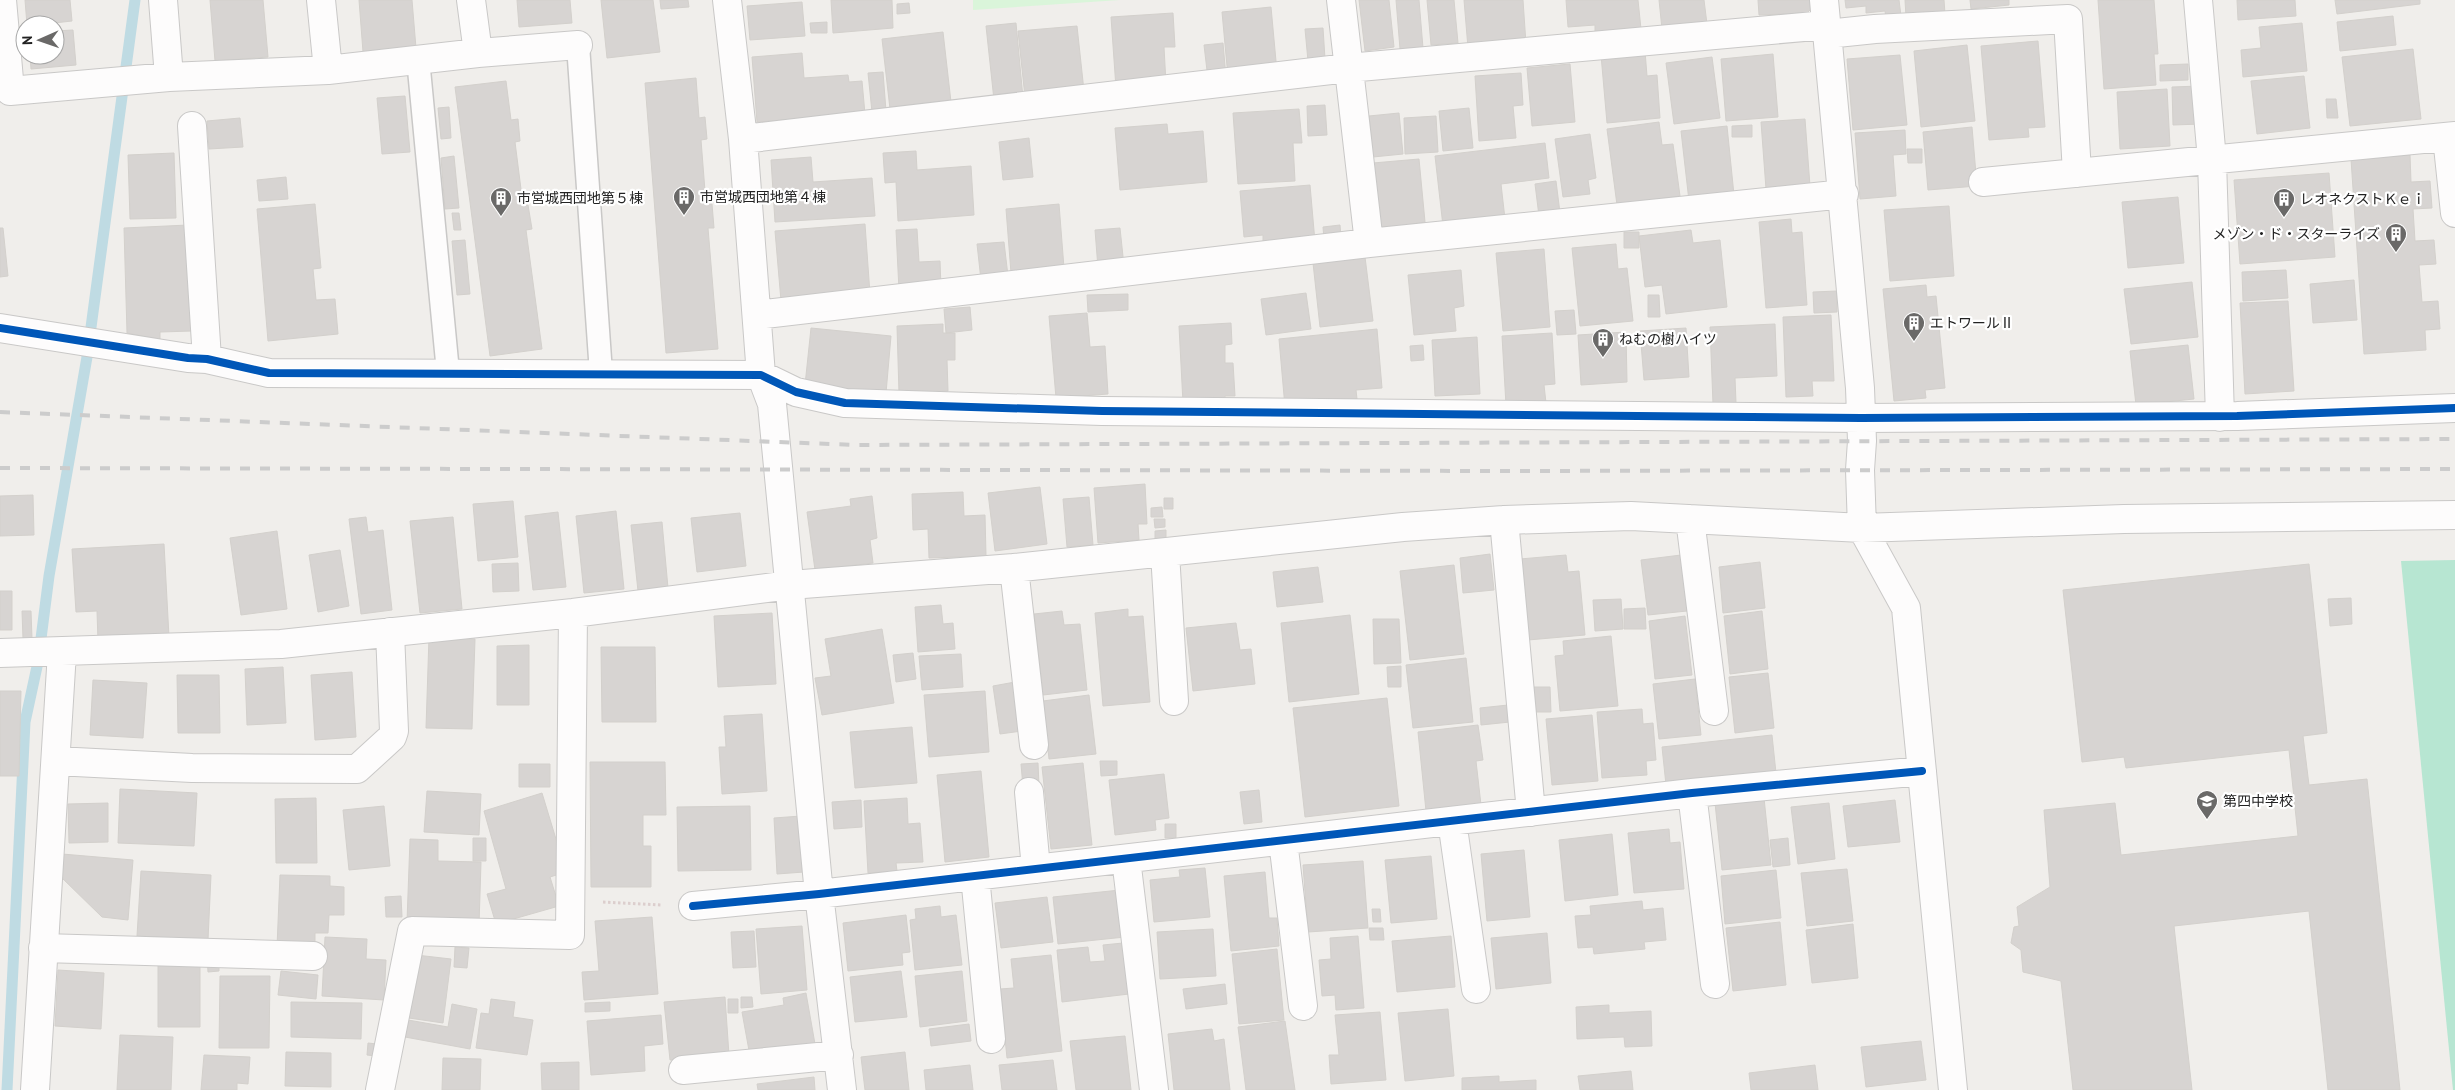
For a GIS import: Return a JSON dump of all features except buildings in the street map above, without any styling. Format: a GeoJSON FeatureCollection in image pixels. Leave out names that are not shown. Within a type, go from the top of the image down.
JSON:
{"type":"FeatureCollection","features":[{"type":"Feature","properties":{"kind":"street"},"geometry":{"type":"LineString","coordinates":[[2,0],[10,91],[169,77],[328,70],[418,59],[578,45]]}},
{"type":"Feature","properties":{"kind":"street"},"geometry":{"type":"LineString","coordinates":[[163,0],[169,77]]}},
{"type":"Feature","properties":{"kind":"street"},"geometry":{"type":"LineString","coordinates":[[321,0],[328,70]]}},
{"type":"Feature","properties":{"kind":"street"},"geometry":{"type":"LineString","coordinates":[[471,0],[478,53]]}},
{"type":"Feature","properties":{"kind":"street"},"geometry":{"type":"LineString","coordinates":[[727,0],[743,139],[761,376],[772,404],[819,894],[842,1090]]}},
{"type":"Feature","properties":{"kind":"street"},"geometry":{"type":"LineString","coordinates":[[1340,0],[1369,243]]}},
{"type":"Feature","properties":{"kind":"street"},"geometry":{"type":"LineString","coordinates":[[2198,0],[2212,160],[2220,416]]}},
{"type":"Feature","properties":{"kind":"street"},"geometry":{"type":"LineString","coordinates":[[743,139],[1348,68],[1826,20],[1875,29],[2068,19],[2077,173]]}},
{"type":"Feature","properties":{"kind":"street"},"geometry":{"type":"LineString","coordinates":[[1826,20],[1844,194],[1862,418],[1860,470],[1862,528],[1906,608],[1953,1090]]}},
{"type":"Feature","properties":{"kind":"street"},"geometry":{"type":"LineString","coordinates":[[192,126],[207,358]]}},
{"type":"Feature","properties":{"kind":"street"},"geometry":{"type":"LineString","coordinates":[[1983,182],[2451,136],[2455,213]]}},
{"type":"Feature","properties":{"kind":"street"},"geometry":{"type":"LineString","coordinates":[[757,315],[1369,243],[1844,194]]}},
{"type":"Feature","properties":{"kind":"street"},"geometry":{"type":"LineString","coordinates":[[0,328],[188,358],[207,358],[270,372],[601,373],[761,376],[796,392],[845,403],[950,407],[1112,412],[1862,418],[2220,416],[2455,408]]}},
{"type":"Feature","properties":{"kind":"street"},"geometry":{"type":"LineString","coordinates":[[8,653],[281,644],[573,613],[790,586],[1014,568],[1402,527],[1504,520],[1631,516],[1862,528],[2124,519],[2455,515]]}},
{"type":"Feature","properties":{"kind":"street"},"geometry":{"type":"LineString","coordinates":[[1690,519],[1714,711]]}},
{"type":"Feature","properties":{"kind":"street"},"geometry":{"type":"LineString","coordinates":[[1504,520],[1531,812]]}},
{"type":"Feature","properties":{"kind":"street"},"geometry":{"type":"LineString","coordinates":[[1165,553],[1174,701]]}},
{"type":"Feature","properties":{"kind":"street"},"geometry":{"type":"LineString","coordinates":[[1014,568],[1034,745]]}},
{"type":"Feature","properties":{"kind":"street"},"geometry":{"type":"LineString","coordinates":[[380,1090],[412,931],[570,935],[573,613]]}},
{"type":"Feature","properties":{"kind":"street"},"geometry":{"type":"LineString","coordinates":[[56,761],[192,768],[357,769],[392,737],[394,730],[390,632]]}},
{"type":"Feature","properties":{"kind":"street"},"geometry":{"type":"LineString","coordinates":[[35,1090],[42,948],[56,761],[54,652]]}},
{"type":"Feature","properties":{"kind":"street"},"geometry":{"type":"LineString","coordinates":[[693,906],[819,894],[1692,793],[1922,771]]}},
{"type":"Feature","properties":{"kind":"street"},"geometry":{"type":"LineString","coordinates":[[1029,792],[1036,869]]}},
{"type":"Feature","properties":{"kind":"street"},"geometry":{"type":"LineString","coordinates":[[1692,793],[1715,984]]}},
{"type":"Feature","properties":{"kind":"street"},"geometry":{"type":"LineString","coordinates":[[1452,821],[1476,988]]}},
{"type":"Feature","properties":{"kind":"street"},"geometry":{"type":"LineString","coordinates":[[1283,841],[1303,1006]]}},
{"type":"Feature","properties":{"kind":"street"},"geometry":{"type":"LineString","coordinates":[[1126,859],[1154,1090]]}},
{"type":"Feature","properties":{"kind":"street"},"geometry":{"type":"LineString","coordinates":[[975,876],[991,1039]]}},
{"type":"Feature","properties":{"kind":"street"},"geometry":{"type":"LineString","coordinates":[[42,948],[313,956]]}},
{"type":"Feature","properties":{"kind":"street"},"geometry":{"type":"LineString","coordinates":[[683,1070],[839,1055]]}},
{"type":"Feature","properties":{"kind":"lane"},"geometry":{"type":"LineString","coordinates":[[578,45],[601,373]]}},
{"type":"Feature","properties":{"kind":"lane"},"geometry":{"type":"LineString","coordinates":[[418,59],[448,372]]}},
{"type":"Feature","properties":{"kind":"path"},"geometry":{"type":"LineString","coordinates":[[570,901],[693,906]]}},
{"type":"Feature","properties":{"kind":"green space"},"geometry":{"type":"Polygon","coordinates":[[[973,0],[1120,0],[973,10],[973,0]]]}},
{"type":"Feature","properties":{"kind":"green space"},"geometry":{"type":"Polygon","coordinates":[[[2455,560],[2455,1090],[2453,1090],[2401,561],[2455,560]]]}},
{"type":"Feature","properties":{"kind":"waterway"},"geometry":{"type":"LineString","coordinates":[[7,1090],[25,722],[38,662],[49,576],[87,357],[135,0]]}},
{"type":"Feature","properties":{"kind":"railway"},"geometry":{"type":"LineString","coordinates":[[0,412],[856,445],[2455,439]]}},
{"type":"Feature","properties":{"kind":"railway"},"geometry":{"type":"LineString","coordinates":[[0,468],[1511,471],[2455,469]]}},
{"type":"Feature","properties":{"kind":"cycle path"},"geometry":{"type":"LineString","coordinates":[[0,328],[188,358],[207,359],[269,373],[761,375],[796,392],[845,403],[1102,411],[1861,418],[2237,416],[2455,408]]}},
{"type":"Feature","properties":{"kind":"cycle path"},"geometry":{"type":"LineString","coordinates":[[693,906],[819,894],[1692,793],[1922,771]]}},
{"type":"Feature","properties":{"kind":"place","name":"市営城西団地第４棟"},"geometry":{"type":"Point","coordinates":[684,216]}},
{"type":"Feature","properties":{"kind":"place","name":"市営城西団地第５棟"},"geometry":{"type":"Point","coordinates":[501,217]}},
{"type":"Feature","properties":{"kind":"place","name":"レオネクストＫｅｉ"},"geometry":{"type":"Point","coordinates":[2284,218]}},
{"type":"Feature","properties":{"kind":"place","name":"メゾン・ド・スターライズ"},"geometry":{"type":"Point","coordinates":[2396,253]}},
{"type":"Feature","properties":{"kind":"place","name":"エトワールⅡ"},"geometry":{"type":"Point","coordinates":[1914,342]}},
{"type":"Feature","properties":{"kind":"place","name":"ねむの樹ハイツ"},"geometry":{"type":"Point","coordinates":[1603,358]}},
{"type":"Feature","properties":{"kind":"place","name":"第四中学校"},"geometry":{"type":"Point","coordinates":[2207,820]}}]}
